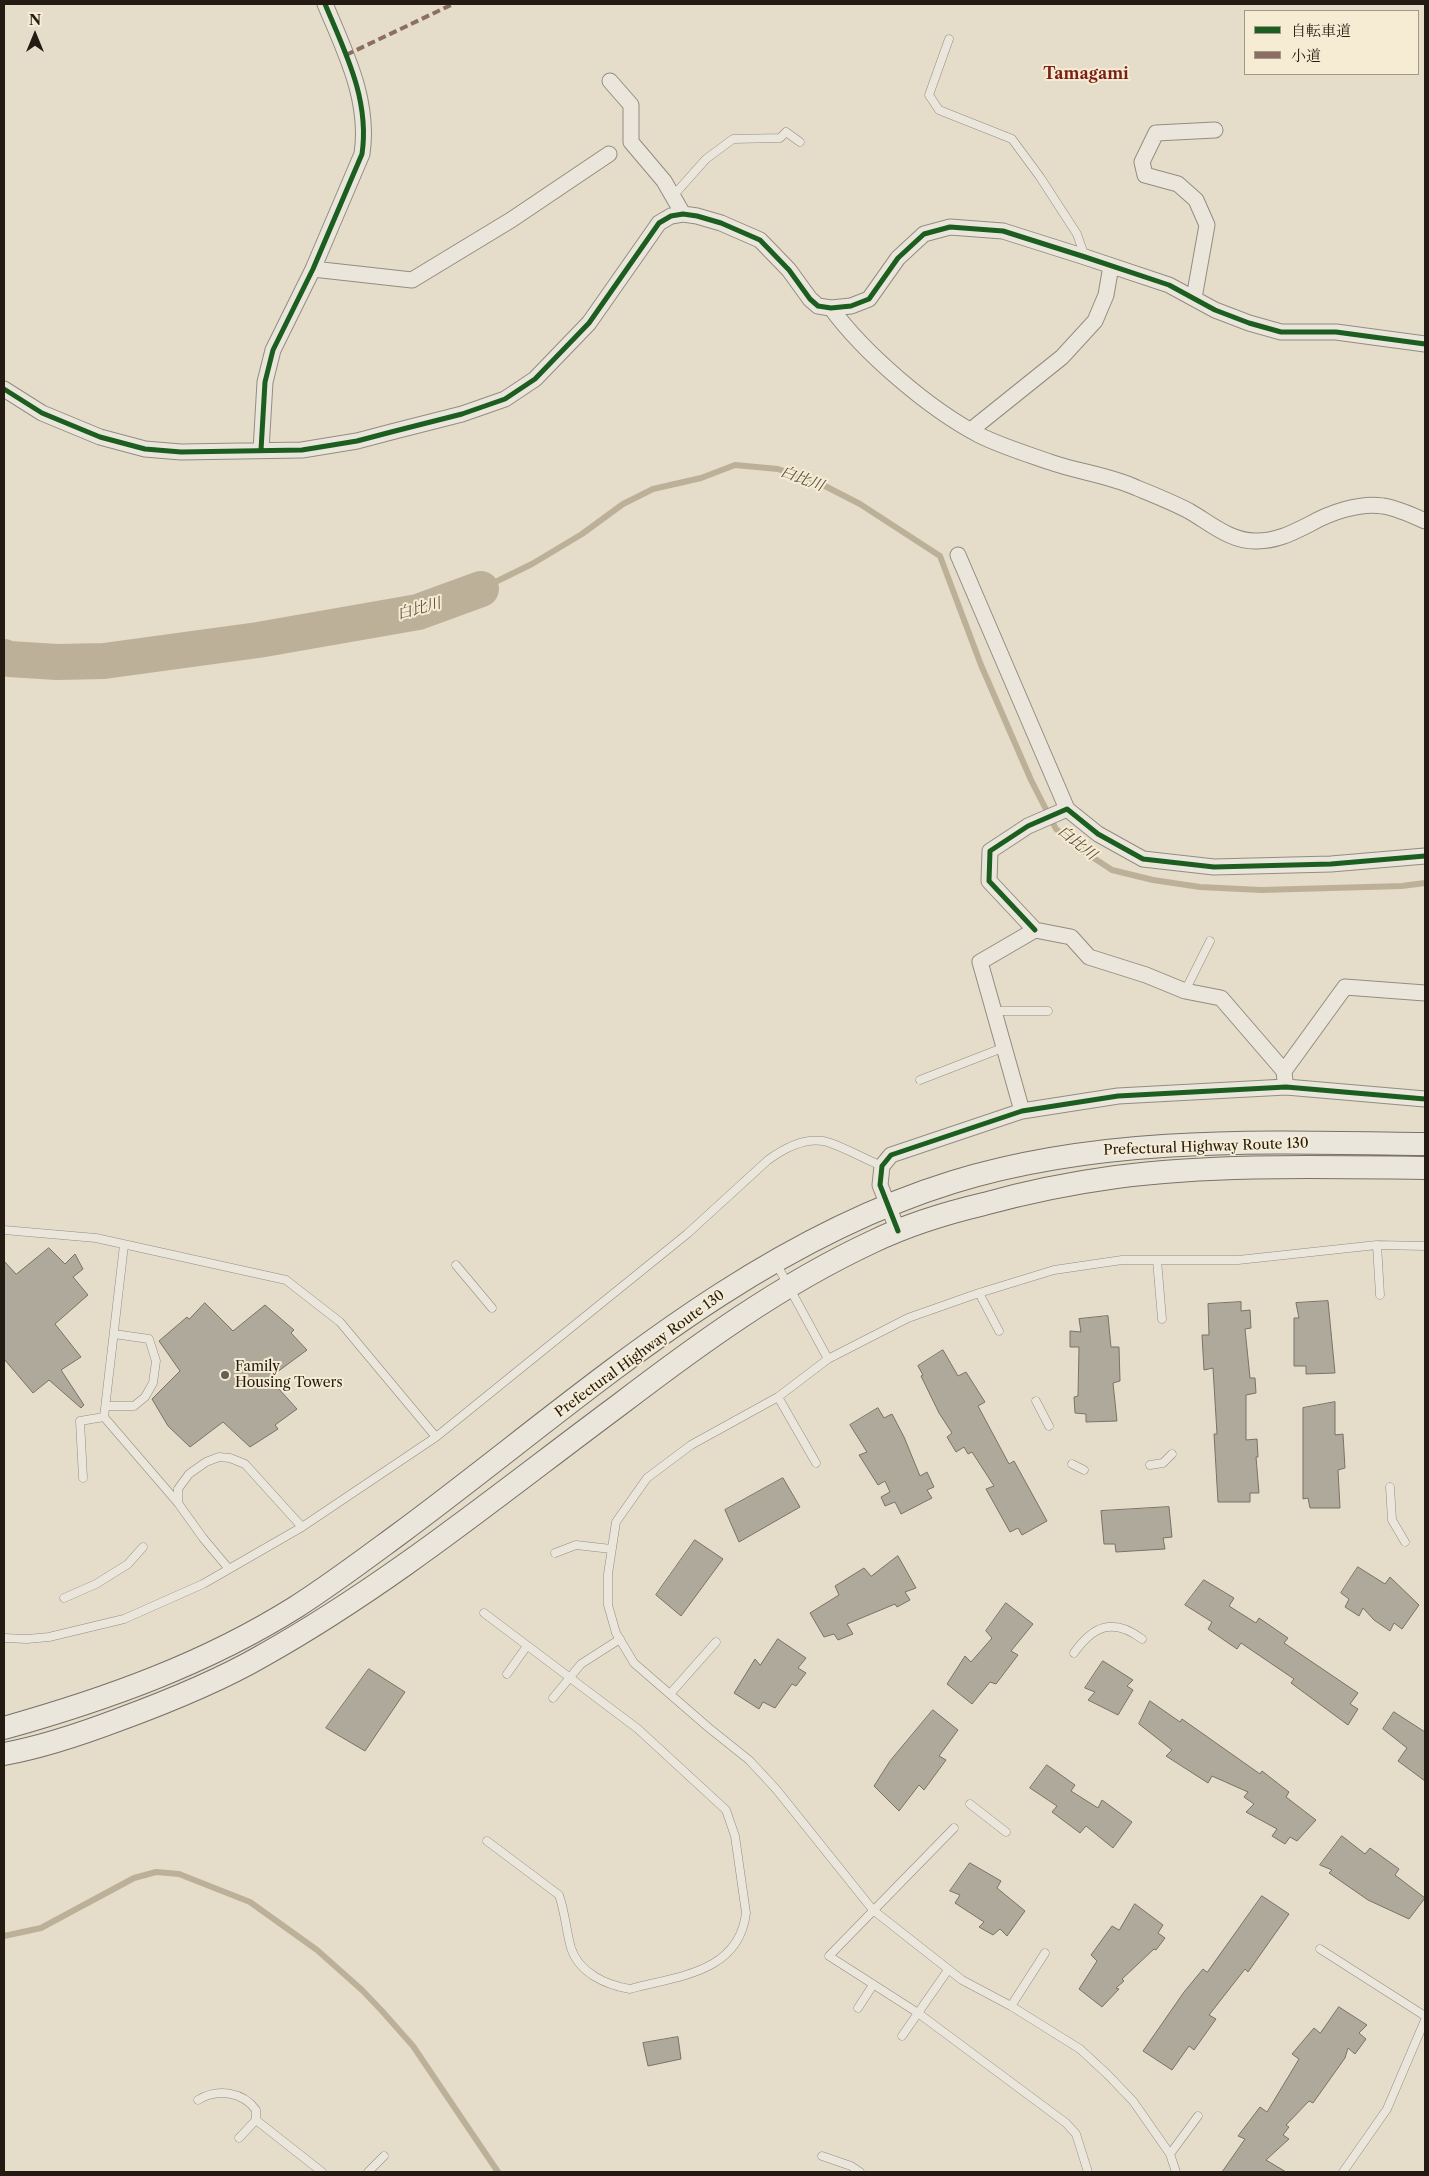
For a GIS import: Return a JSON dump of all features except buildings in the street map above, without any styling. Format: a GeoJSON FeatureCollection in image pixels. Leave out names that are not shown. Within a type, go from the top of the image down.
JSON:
{"type":"FeatureCollection","features":[{"type":"Feature","properties":{"kind":"main road","name":"Prefectural Highway Route 130"},"geometry":{"type":"LineString","coordinates":[[4,1728],[71,1709],[143,1684],[200,1660],[294,1608],[336,1581],[431,1511],[661,1334],[775,1261],[841,1226],[888,1206],[952,1183],[1018,1165],[1110,1149],[1263,1144],[1425,1144]]}},
{"type":"Feature","properties":{"kind":"main road","name":"Prefectural Highway Route 130"},"geometry":{"type":"LineString","coordinates":[[4,1754],[90,1730],[158,1705],[262,1656],[348,1603],[422,1552],[679,1359],[735,1320],[790,1285],[874,1240],[962,1210],[1023,1194],[1116,1177],[1197,1170],[1285,1167],[1425,1168]]}},
{"type":"Feature","properties":{"kind":"street"},"geometry":{"type":"LineString","coordinates":[[260,450],[265,382],[273,350],[313,269],[362,154],[364,136],[363,112],[354,77],[325,4]]}},
{"type":"Feature","properties":{"kind":"street"},"geometry":{"type":"LineString","coordinates":[[610,81],[631,105],[631,142],[664,181],[683,214]]}},
{"type":"Feature","properties":{"kind":"street"},"geometry":{"type":"LineString","coordinates":[[1194,298],[1207,225],[1196,200],[1178,184],[1145,175],[1142,162],[1156,133],[1215,130]]}},
{"type":"Feature","properties":{"kind":"street"},"geometry":{"type":"LineString","coordinates":[[313,269],[412,280],[511,220],[609,154]]}},
{"type":"Feature","properties":{"kind":"street"},"geometry":{"type":"LineString","coordinates":[[4,389],[42,413],[92,434],[145,449],[181,452],[302,450],[357,441],[462,414],[505,399],[535,379],[589,323],[658,223],[671,216],[683,214],[721,223],[760,240],[789,270],[810,299],[818,306],[830,308],[851,306],[869,299],[898,258],[924,234],[950,227],[1003,231],[1085,257],[1169,285],[1215,310],[1281,332],[1336,332],[1425,344]]}},
{"type":"Feature","properties":{"kind":"street"},"geometry":{"type":"LineString","coordinates":[[971,430],[1062,357],[1095,321],[1106,295],[1111,266]]}},
{"type":"Feature","properties":{"kind":"street"},"geometry":{"type":"LineString","coordinates":[[830,308],[845,328],[918,395],[979,435],[1051,462],[1130,484],[1188,510],[1223,532],[1241,540],[1255,542],[1272,540],[1292,534],[1334,514],[1359,507],[1382,506],[1423,516]]}},
{"type":"Feature","properties":{"kind":"street"},"geometry":{"type":"LineString","coordinates":[[958,555],[1064,810],[1098,834],[1143,859],[1214,867],[1330,864],[1425,856]]}},
{"type":"Feature","properties":{"kind":"street"},"geometry":{"type":"LineString","coordinates":[[1064,810],[1038,822],[990,851],[989,881],[1035,930],[1071,936],[1089,957],[1146,975],[1185,992],[1220,998],[1284,1071],[1286,1087]]}},
{"type":"Feature","properties":{"kind":"street"},"geometry":{"type":"LineString","coordinates":[[1022,1111],[980,962],[1035,930]]}},
{"type":"Feature","properties":{"kind":"street"},"geometry":{"type":"LineString","coordinates":[[1284,1071],[1346,987],[1425,993]]}},
{"type":"Feature","properties":{"kind":"street"},"geometry":{"type":"LineString","coordinates":[[898,1231],[880,1185],[882,1166],[891,1154],[1022,1111],[1118,1096],[1286,1087],[1425,1099]]}},
{"type":"Feature","properties":{"kind":"lane"},"geometry":{"type":"LineString","coordinates":[[949,39],[929,95],[939,110],[1012,139],[1040,177],[1077,234],[1085,257]]}},
{"type":"Feature","properties":{"kind":"lane"},"geometry":{"type":"LineString","coordinates":[[673,196],[706,159],[733,139],[780,138],[786,132],[800,142]]}},
{"type":"Feature","properties":{"kind":"lane"},"geometry":{"type":"LineString","coordinates":[[1185,992],[1210,941]]}},
{"type":"Feature","properties":{"kind":"lane"},"geometry":{"type":"LineString","coordinates":[[994,1011],[1048,1011]]}},
{"type":"Feature","properties":{"kind":"lane"},"geometry":{"type":"LineString","coordinates":[[920,1080],[1005,1047]]}},
{"type":"Feature","properties":{"kind":"lane"},"geometry":{"type":"LineString","coordinates":[[4,1638],[27,1639],[49,1637],[124,1619],[177,1597],[302,1527],[436,1437],[687,1234],[768,1160],[782,1150],[806,1142],[823,1141],[882,1166]]}},
{"type":"Feature","properties":{"kind":"lane"},"geometry":{"type":"LineString","coordinates":[[4,1230],[96,1238],[286,1280],[340,1322],[436,1437]]}},
{"type":"Feature","properties":{"kind":"lane"},"geometry":{"type":"LineString","coordinates":[[104,1417],[124,1244]]}},
{"type":"Feature","properties":{"kind":"lane"},"geometry":{"type":"LineString","coordinates":[[1377,1245],[1380,1295]]}},
{"type":"Feature","properties":{"kind":"lane"},"geometry":{"type":"LineString","coordinates":[[1176,2172],[1170,2154],[1133,2101],[1101,2068],[1080,2049],[1011,2006],[962,1980],[873,1910],[776,1789],[749,1760],[634,1663],[620,1639],[608,1605],[610,1549],[616,1522],[647,1478],[691,1445],[778,1397],[828,1359],[908,1318],[1054,1270],[1122,1260],[1238,1260],[1377,1245],[1425,1246]]}},
{"type":"Feature","properties":{"kind":"lane"},"geometry":{"type":"LineString","coordinates":[[1157,1260],[1162,1319]]}},
{"type":"Feature","properties":{"kind":"lane"},"geometry":{"type":"LineString","coordinates":[[775,1261],[790,1285],[828,1359]]}},
{"type":"Feature","properties":{"kind":"lane"},"geometry":{"type":"LineString","coordinates":[[456,1265],[492,1308]]}},
{"type":"Feature","properties":{"kind":"lane"},"geometry":{"type":"LineString","coordinates":[[979,1294],[999,1331]]}},
{"type":"Feature","properties":{"kind":"lane"},"geometry":{"type":"LineString","coordinates":[[106,1406],[134,1406],[145,1397],[153,1383],[156,1361],[149,1339],[114,1334]]}},
{"type":"Feature","properties":{"kind":"lane"},"geometry":{"type":"LineString","coordinates":[[778,1397],[816,1463]]}},
{"type":"Feature","properties":{"kind":"lane"},"geometry":{"type":"LineString","coordinates":[[1036,1401],[1049,1426]]}},
{"type":"Feature","properties":{"kind":"lane"},"geometry":{"type":"LineString","coordinates":[[83,1478],[80,1420],[104,1417]]}},
{"type":"Feature","properties":{"kind":"lane"},"geometry":{"type":"LineString","coordinates":[[104,1417],[178,1503],[203,1538],[229,1569]]}},
{"type":"Feature","properties":{"kind":"lane"},"geometry":{"type":"LineString","coordinates":[[1150,1465],[1163,1462],[1172,1454]]}},
{"type":"Feature","properties":{"kind":"lane"},"geometry":{"type":"LineString","coordinates":[[178,1503],[178,1489],[189,1474],[206,1462],[219,1457],[230,1458],[245,1464],[302,1527]]}},
{"type":"Feature","properties":{"kind":"lane"},"geometry":{"type":"LineString","coordinates":[[1072,1464],[1084,1470]]}},
{"type":"Feature","properties":{"kind":"lane"},"geometry":{"type":"LineString","coordinates":[[1390,1487],[1392,1520],[1405,1542]]}},
{"type":"Feature","properties":{"kind":"lane"},"geometry":{"type":"LineString","coordinates":[[555,1552],[576,1545],[610,1549]]}},
{"type":"Feature","properties":{"kind":"lane"},"geometry":{"type":"LineString","coordinates":[[64,1598],[96,1584],[128,1564],[143,1547]]}},
{"type":"Feature","properties":{"kind":"lane"},"geometry":{"type":"LineString","coordinates":[[484,1613],[638,1729],[726,1810],[736,1836],[746,1913],[741,1935],[732,1950],[721,1960],[705,1968],[630,1989],[617,1987],[590,1974],[580,1964],[572,1950],[559,1894],[487,1841]]}},
{"type":"Feature","properties":{"kind":"lane"},"geometry":{"type":"LineString","coordinates":[[1074,1653],[1082,1641],[1103,1627],[1118,1627],[1131,1631],[1142,1638]]}},
{"type":"Feature","properties":{"kind":"lane"},"geometry":{"type":"LineString","coordinates":[[553,1698],[581,1664],[620,1639]]}},
{"type":"Feature","properties":{"kind":"lane"},"geometry":{"type":"LineString","coordinates":[[670,1694],[716,1642]]}},
{"type":"Feature","properties":{"kind":"lane"},"geometry":{"type":"LineString","coordinates":[[507,1674],[527,1646]]}},
{"type":"Feature","properties":{"kind":"lane"},"geometry":{"type":"LineString","coordinates":[[970,1804],[1006,1832]]}},
{"type":"Feature","properties":{"kind":"lane"},"geometry":{"type":"LineString","coordinates":[[954,1828],[829,1956],[918,2013],[1066,2123],[1076,2134],[1088,2172]]}},
{"type":"Feature","properties":{"kind":"lane"},"geometry":{"type":"LineString","coordinates":[[1320,1950],[1425,2016]]}},
{"type":"Feature","properties":{"kind":"lane"},"geometry":{"type":"LineString","coordinates":[[1011,2006],[1045,1953]]}},
{"type":"Feature","properties":{"kind":"lane"},"geometry":{"type":"LineString","coordinates":[[902,2036],[948,1970]]}},
{"type":"Feature","properties":{"kind":"lane"},"geometry":{"type":"LineString","coordinates":[[858,2008],[874,1984]]}},
{"type":"Feature","properties":{"kind":"lane"},"geometry":{"type":"LineString","coordinates":[[1343,2172],[1387,2109],[1425,2020]]}},
{"type":"Feature","properties":{"kind":"lane"},"geometry":{"type":"LineString","coordinates":[[198,2100],[206,2095],[219,2093],[240,2096],[250,2102],[256,2110],[256,2120],[239,2138]]}},
{"type":"Feature","properties":{"kind":"lane"},"geometry":{"type":"LineString","coordinates":[[1170,2154],[1198,2116]]}},
{"type":"Feature","properties":{"kind":"lane"},"geometry":{"type":"LineString","coordinates":[[256,2120],[322,2172]]}},
{"type":"Feature","properties":{"kind":"lane"},"geometry":{"type":"LineString","coordinates":[[368,2172],[384,2156]]}},
{"type":"Feature","properties":{"kind":"lane"},"geometry":{"type":"LineString","coordinates":[[822,2156],[851,2166],[860,2172]]}},
{"type":"Feature","properties":{"kind":"waterway","name":"白比川"},"geometry":{"type":"LineString","coordinates":[[481,589],[532,564],[582,534],[623,504],[653,489],[701,478],[735,465],[778,469],[823,485],[860,504],[940,556],[981,665],[1031,780],[1056,829],[1086,853],[1112,870],[1153,880],[1200,887],[1261,890],[1402,886],[1425,883]]}},
{"type":"Feature","properties":{"kind":"waterway","name":"白比川"},"geometry":{"type":"LineString","coordinates":[[4,657],[9,659],[57,662],[104,661],[258,640],[418,612],[481,589]]}},
{"type":"Feature","properties":{"kind":"waterway"},"geometry":{"type":"LineString","coordinates":[[4,1936],[41,1928],[134,1878],[156,1872],[179,1874],[250,1902],[317,1950],[362,1990],[382,2011],[413,2046],[498,2172]]}},
{"type":"Feature","properties":{"kind":"marked path"},"geometry":{"type":"LineString","coordinates":[[346,55],[453,4]]}},
{"type":"Feature","properties":{"kind":"cycle path"},"geometry":{"type":"LineString","coordinates":[[261,450],[265,382],[273,350],[313,269],[362,154],[364,134],[359,95],[348,58],[325,4]]}},
{"type":"Feature","properties":{"kind":"cycle path"},"geometry":{"type":"LineString","coordinates":[[4,389],[42,413],[100,437],[145,449],[181,452],[302,450],[357,441],[462,414],[505,399],[535,379],[589,323],[659,223],[671,216],[683,214],[721,223],[760,240],[789,270],[810,299],[818,306],[831,308],[851,306],[869,299],[898,258],[924,234],[950,227],[1003,231],[1085,257],[1169,285],[1215,310],[1249,323],[1281,332],[1336,332],[1425,344]]}},
{"type":"Feature","properties":{"kind":"cycle path"},"geometry":{"type":"LineString","coordinates":[[1035,930],[989,881],[990,851],[1028,826],[1067,809],[1098,834],[1143,859],[1214,867],[1331,864],[1425,856]]}},
{"type":"Feature","properties":{"kind":"cycle path"},"geometry":{"type":"LineString","coordinates":[[898,1231],[880,1185],[882,1166],[891,1155],[1022,1111],[1118,1096],[1286,1087],[1425,1099]]}},
{"type":"Feature","properties":{"kind":"place","name":"Family Housing Towers"},"geometry":{"type":"Point","coordinates":[225,1375]}},
{"type":"Feature","properties":{"kind":"district","name":"Tamagami"},"geometry":{"type":"Point","coordinates":[1086,74]}}]}
